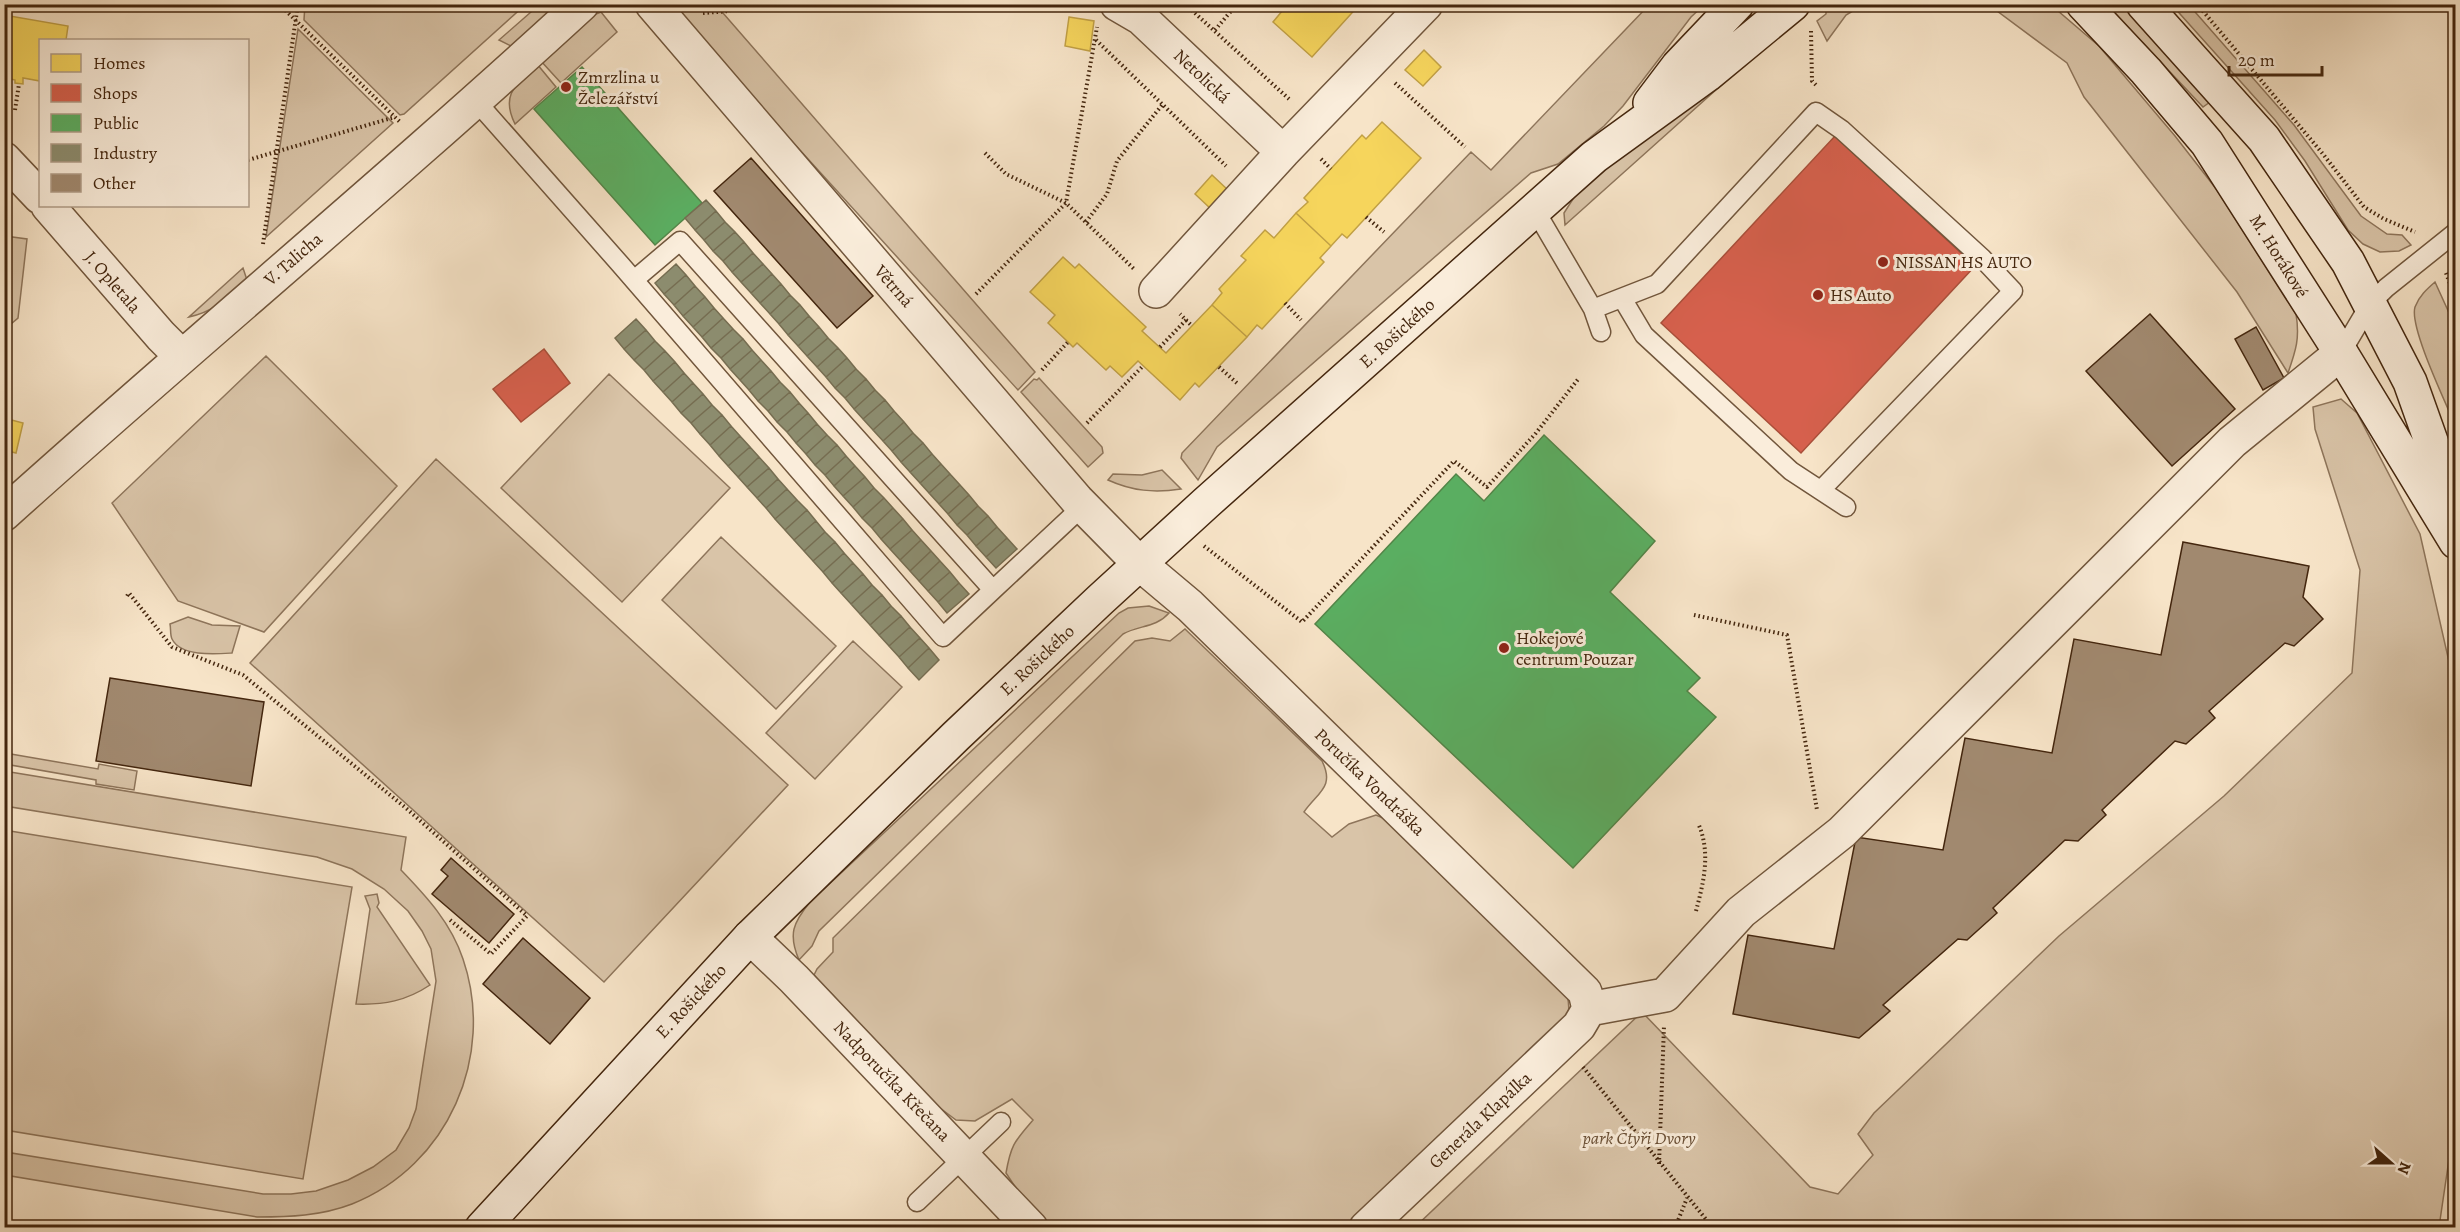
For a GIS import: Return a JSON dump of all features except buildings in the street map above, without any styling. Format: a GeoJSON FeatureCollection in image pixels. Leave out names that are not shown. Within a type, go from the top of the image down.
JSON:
{"type":"FeatureCollection","features":[{"type":"Feature","properties":{"kind":"street","name":"V. Talicha"},"geometry":{"type":"LineString","coordinates":[[4,514],[181,356],[476,101],[582,4]]}},
{"type":"Feature","properties":{"kind":"street","name":"Větrná"},"geometry":{"type":"LineString","coordinates":[[652,4],[1083,506],[1140,564]]}},
{"type":"Feature","properties":{"kind":"street"},"geometry":{"type":"LineString","coordinates":[[1156,291],[1283,152],[1426,4]]}},
{"type":"Feature","properties":{"kind":"street","name":"E. Rošického"},"geometry":{"type":"LineString","coordinates":[[1629,130],[1678,66],[1737,4]]}},
{"type":"Feature","properties":{"kind":"street","name":"M. Horákové"},"geometry":{"type":"LineString","coordinates":[[2083,4],[2146,70],[2207,143],[2341,353],[2452,535]]}},
{"type":"Feature","properties":{"kind":"street","name":"M. Horákové"},"geometry":{"type":"LineString","coordinates":[[2143,4],[2264,139],[2348,262],[2410,382],[2441,469],[2452,535]]}},
{"type":"Feature","properties":{"kind":"street","name":"Netolická"},"geometry":{"type":"LineString","coordinates":[[1108,10],[1141,18],[1283,152]]}},
{"type":"Feature","properties":{"kind":"street","name":"E. Rošického"},"geometry":{"type":"LineString","coordinates":[[482,1227],[750,938],[956,736],[1180,527],[1535,210],[1629,130],[1707,75],[1802,14]]}},
{"type":"Feature","properties":{"kind":"street"},"geometry":{"type":"LineString","coordinates":[[4,159],[39,196]]}},
{"type":"Feature","properties":{"kind":"street","name":"J. Opletala"},"geometry":{"type":"LineString","coordinates":[[49,207],[181,356]]}},
{"type":"Feature","properties":{"kind":"street"},"geometry":{"type":"LineString","coordinates":[[1589,1009],[1665,995],[1741,912],[1842,832],[2232,442],[2341,353]]}},
{"type":"Feature","properties":{"kind":"street","name":"Poručíka Vondráška"},"geometry":{"type":"LineString","coordinates":[[1140,564],[1190,606],[1585,992],[1589,1009]]}},
{"type":"Feature","properties":{"kind":"street","name":"Nadporučíka Křečana"},"geometry":{"type":"LineString","coordinates":[[750,938],[794,979],[1031,1227]]}},
{"type":"Feature","properties":{"kind":"street","name":"Generála Klapálka"},"geometry":{"type":"LineString","coordinates":[[1366,1227],[1579,1026],[1589,1009]]}},
{"type":"Feature","properties":{"kind":"lane"},"geometry":{"type":"LineString","coordinates":[[476,101],[944,638],[1083,506]]}},
{"type":"Feature","properties":{"kind":"lane"},"geometry":{"type":"LineString","coordinates":[[1593,309],[1657,284],[1816,112],[1842,130],[1982,258],[2013,291],[1821,490]]}},
{"type":"Feature","properties":{"kind":"lane"},"geometry":{"type":"LineString","coordinates":[[1535,210],[1593,309],[1601,332]]}},
{"type":"Feature","properties":{"kind":"lane"},"geometry":{"type":"LineString","coordinates":[[2341,353],[2370,304],[2386,288],[2456,232]]}},
{"type":"Feature","properties":{"kind":"lane"},"geometry":{"type":"LineString","coordinates":[[634,280],[680,241],[993,590]]}},
{"type":"Feature","properties":{"kind":"lane"},"geometry":{"type":"LineString","coordinates":[[1622,298],[1644,335],[1791,471],[1846,507]]}},
{"type":"Feature","properties":{"kind":"lane"},"geometry":{"type":"LineString","coordinates":[[917,1202],[1002,1122]]}},
{"type":"Feature","properties":{"kind":"path"},"geometry":{"type":"LineString","coordinates":[[279,4],[402,123]]}},
{"type":"Feature","properties":{"kind":"path"},"geometry":{"type":"LineString","coordinates":[[262,248],[298,4]]}},
{"type":"Feature","properties":{"kind":"path"},"geometry":{"type":"LineString","coordinates":[[1185,4],[1298,107]]}},
{"type":"Feature","properties":{"kind":"path"},"geometry":{"type":"LineString","coordinates":[[1215,30],[1237,4]]}},
{"type":"Feature","properties":{"kind":"path"},"geometry":{"type":"LineString","coordinates":[[1515,4],[1528,9],[1532,4]]}},
{"type":"Feature","properties":{"kind":"path"},"geometry":{"type":"LineString","coordinates":[[2197,4],[2324,154],[2364,207],[2418,234]]}},
{"type":"Feature","properties":{"kind":"path"},"geometry":{"type":"LineString","coordinates":[[976,294],[1066,203],[1095,39],[1108,10]]}},
{"type":"Feature","properties":{"kind":"path"},"geometry":{"type":"LineString","coordinates":[[1802,14],[1812,81],[1821,89]]}},
{"type":"Feature","properties":{"kind":"path"},"geometry":{"type":"LineString","coordinates":[[1095,39],[1250,190]]}},
{"type":"Feature","properties":{"kind":"path"},"geometry":{"type":"LineString","coordinates":[[1395,82],[1465,147]]}},
{"type":"Feature","properties":{"kind":"path"},"geometry":{"type":"LineString","coordinates":[[15,110],[19,84]]}},
{"type":"Feature","properties":{"kind":"path"},"geometry":{"type":"LineString","coordinates":[[1086,222],[1107,194],[1117,161],[1163,104]]}},
{"type":"Feature","properties":{"kind":"path"},"geometry":{"type":"LineString","coordinates":[[249,160],[395,117]]}},
{"type":"Feature","properties":{"kind":"path"},"geometry":{"type":"LineString","coordinates":[[985,153],[1006,174],[1066,203],[1192,326]]}},
{"type":"Feature","properties":{"kind":"path"},"geometry":{"type":"LineString","coordinates":[[1366,217],[1384,232]]}},
{"type":"Feature","properties":{"kind":"path"},"geometry":{"type":"LineString","coordinates":[[2444,269],[2456,300]]}},
{"type":"Feature","properties":{"kind":"path"},"geometry":{"type":"LineString","coordinates":[[1285,303],[1301,320]]}},
{"type":"Feature","properties":{"kind":"path"},"geometry":{"type":"LineString","coordinates":[[1160,347],[1186,320]]}},
{"type":"Feature","properties":{"kind":"path"},"geometry":{"type":"LineString","coordinates":[[1042,370],[1068,342]]}},
{"type":"Feature","properties":{"kind":"path"},"geometry":{"type":"LineString","coordinates":[[1087,423],[1143,366]]}},
{"type":"Feature","properties":{"kind":"path"},"geometry":{"type":"LineString","coordinates":[[1219,367],[1239,385]]}},
{"type":"Feature","properties":{"kind":"path"},"geometry":{"type":"LineString","coordinates":[[1180,527],[1302,622],[1454,461],[1487,487],[1536,433],[1579,378]]}},
{"type":"Feature","properties":{"kind":"path"},"geometry":{"type":"LineString","coordinates":[[126,596],[129,593],[172,647],[243,675],[406,808],[527,915],[491,954],[450,920]]}},
{"type":"Feature","properties":{"kind":"path"},"geometry":{"type":"LineString","coordinates":[[1694,615],[1787,635],[1818,814]]}},
{"type":"Feature","properties":{"kind":"path"},"geometry":{"type":"LineString","coordinates":[[1589,1075],[1687,1198],[1713,1227]]}},
{"type":"Feature","properties":{"kind":"path"},"geometry":{"type":"LineString","coordinates":[[1675,1227],[1687,1198]]}},
{"type":"Feature","properties":{"kind":"green space"},"geometry":{"type":"Polygon","coordinates":[[[305,4],[376,5],[410,11],[412,5],[525,5],[404,114],[400,115],[304,20],[305,4]]]}},
{"type":"Feature","properties":{"kind":"green space"},"geometry":{"type":"Polygon","coordinates":[[[539,5],[560,5],[513,47],[499,40],[539,5]]]}},
{"type":"Feature","properties":{"kind":"green space"},"geometry":{"type":"Polygon","coordinates":[[[668,5],[716,5],[1035,372],[1018,390],[668,5]]]}},
{"type":"Feature","properties":{"kind":"green space"},"geometry":{"type":"Polygon","coordinates":[[[1649,5],[1704,5],[1691,17],[1623,106],[1604,126],[1558,164],[1531,173],[1217,447],[1198,480],[1181,458],[1182,453],[1471,152],[1491,170],[1649,5]]]}},
{"type":"Feature","properties":{"kind":"green space"},"geometry":{"type":"Polygon","coordinates":[[[1826,5],[1863,5],[1846,15],[1827,41],[1817,21],[1826,14],[1826,5]]]}},
{"type":"Feature","properties":{"kind":"green space"},"geometry":{"type":"Polygon","coordinates":[[[1989,5],[2051,5],[2099,46],[2175,136],[2217,190],[2296,314],[2297,344],[2288,373],[2237,292],[2084,97],[2067,63],[1989,5]]]}},
{"type":"Feature","properties":{"kind":"green space"},"geometry":{"type":"Polygon","coordinates":[[[2107,5],[2123,5],[2210,102],[2203,107],[2107,5]]]}},
{"type":"Feature","properties":{"kind":"green space"},"geometry":{"type":"Polygon","coordinates":[[[2172,5],[2189,5],[2294,125],[2361,216],[2387,234],[2402,235],[2411,245],[2399,251],[2380,252],[2363,244],[2348,230],[2305,161],[2275,120],[2172,5]]]}},
{"type":"Feature","properties":{"kind":"green space"},"geometry":{"type":"Polygon","coordinates":[[[601,12],[617,32],[561,83],[540,60],[591,16],[601,12]]]}},
{"type":"Feature","properties":{"kind":"green space"},"geometry":{"type":"Polygon","coordinates":[[[298,29],[393,123],[266,237],[298,29]]]}},
{"type":"Feature","properties":{"kind":"green space"},"geometry":{"type":"Polygon","coordinates":[[[537,64],[556,87],[515,124],[509,105],[510,97],[517,84],[537,64]]]}},
{"type":"Feature","properties":{"kind":"green space"},"geometry":{"type":"Polygon","coordinates":[[[1732,74],[1565,225],[1564,213],[1580,188],[1602,169],[1732,74]]]}},
{"type":"Feature","properties":{"kind":"green space"},"geometry":{"type":"Polygon","coordinates":[[[5,236],[27,239],[18,318],[5,329],[5,236]]]}},
{"type":"Feature","properties":{"kind":"green space"},"geometry":{"type":"Polygon","coordinates":[[[243,268],[247,280],[233,293],[207,311],[189,317],[243,268]]]}},
{"type":"Feature","properties":{"kind":"green space"},"geometry":{"type":"Polygon","coordinates":[[[2435,282],[2455,326],[2455,425],[2417,331],[2415,317],[2415,307],[2419,299],[2435,282]]]}},
{"type":"Feature","properties":{"kind":"green space"},"geometry":{"type":"Polygon","coordinates":[[[266,356],[397,486],[264,632],[178,601],[112,503],[266,356]]]}},
{"type":"Feature","properties":{"kind":"green space"},"geometry":{"type":"Polygon","coordinates":[[[609,374],[730,488],[622,602],[501,488],[609,374]]]}},
{"type":"Feature","properties":{"kind":"green space"},"geometry":{"type":"Polygon","coordinates":[[[1039,378],[1102,447],[1103,453],[1088,467],[1021,392],[1034,379],[1039,378]]]}},
{"type":"Feature","properties":{"kind":"green space","name":"park Čtyři Dvory"},"geometry":{"type":"Polygon","coordinates":[[[2341,399],[2357,413],[2420,534],[2455,688],[2456,1112],[2439,1227],[1414,1228],[1642,1012],[1810,1187],[1838,1194],[1873,1155],[1858,1134],[1874,1113],[2059,936],[2224,796],[2352,673],[2360,570],[2315,429],[2313,407],[2341,399]]]}},
{"type":"Feature","properties":{"kind":"green space"},"geometry":{"type":"Polygon","coordinates":[[[436,459],[788,785],[604,982],[250,663],[436,459]]]}},
{"type":"Feature","properties":{"kind":"green space"},"geometry":{"type":"Polygon","coordinates":[[[1162,470],[1181,489],[1143,490],[1108,480],[1113,474],[1142,475],[1162,470]]]}},
{"type":"Feature","properties":{"kind":"green space"},"geometry":{"type":"Polygon","coordinates":[[[721,537],[836,646],[776,709],[662,600],[721,537]]]}},
{"type":"Feature","properties":{"kind":"green space"},"geometry":{"type":"Polygon","coordinates":[[[1149,606],[1169,613],[1153,624],[1123,634],[819,931],[812,946],[799,960],[794,943],[794,929],[810,902],[1119,613],[1128,608],[1149,606]]]}},
{"type":"Feature","properties":{"kind":"green space"},"geometry":{"type":"Polygon","coordinates":[[[188,617],[212,625],[240,626],[232,653],[191,652],[177,645],[171,637],[170,624],[188,617]]]}},
{"type":"Feature","properties":{"kind":"green space"},"geometry":{"type":"Polygon","coordinates":[[[1185,629],[1322,761],[1326,770],[1326,783],[1304,812],[1332,837],[1349,824],[1376,815],[1397,824],[1564,984],[1566,991],[1569,1004],[1568,1015],[1559,1034],[1348,1227],[1053,1228],[1018,1191],[1006,1173],[1015,1144],[1033,1120],[1012,1099],[975,1121],[956,1120],[936,1105],[814,975],[833,952],[833,938],[1135,641],[1152,638],[1170,641],[1185,629]]]}},
{"type":"Feature","properties":{"kind":"green space"},"geometry":{"type":"Polygon","coordinates":[[[853,641],[902,687],[815,779],[766,733],[853,641]]]}},
{"type":"Feature","properties":{"kind":"green space"},"geometry":{"type":"Polygon","coordinates":[[[5,753],[98,769],[99,764],[137,771],[134,790],[96,784],[96,780],[5,764],[5,753]]]}},
{"type":"Feature","properties":{"kind":"green space"},"geometry":{"type":"Polygon","coordinates":[[[4,771],[406,837],[401,870],[437,911],[458,946],[472,996],[473,1033],[468,1069],[456,1104],[438,1135],[414,1163],[386,1187],[352,1204],[317,1213],[281,1217],[257,1217],[5,1175],[5,1152],[263,1194],[316,1191],[348,1180],[373,1167],[396,1150],[409,1128],[416,1109],[436,981],[431,949],[408,911],[384,889],[352,869],[317,857],[5,806],[4,771]]]}},
{"type":"Feature","properties":{"kind":"green space"},"geometry":{"type":"Polygon","coordinates":[[[4,830],[352,887],[303,1179],[5,1130],[4,830]]]}},
{"type":"Feature","properties":{"kind":"green space"},"geometry":{"type":"Polygon","coordinates":[[[377,894],[379,903],[377,907],[430,985],[412,995],[394,1001],[356,1004],[370,909],[365,896],[377,894]]]}},
{"type":"Feature","properties":{"kind":"place","name":"Zmrzlina u Železářství"},"geometry":{"type":"Point","coordinates":[566,87]}},
{"type":"Feature","properties":{"kind":"place","name":"NISSAN HS AUTO"},"geometry":{"type":"Point","coordinates":[1883,262]}},
{"type":"Feature","properties":{"kind":"place","name":"HS Auto"},"geometry":{"type":"Point","coordinates":[1818,295]}},
{"type":"Feature","properties":{"kind":"place","name":"Hokejové centrum Pouzar"},"geometry":{"type":"Point","coordinates":[1504,648]}}]}
